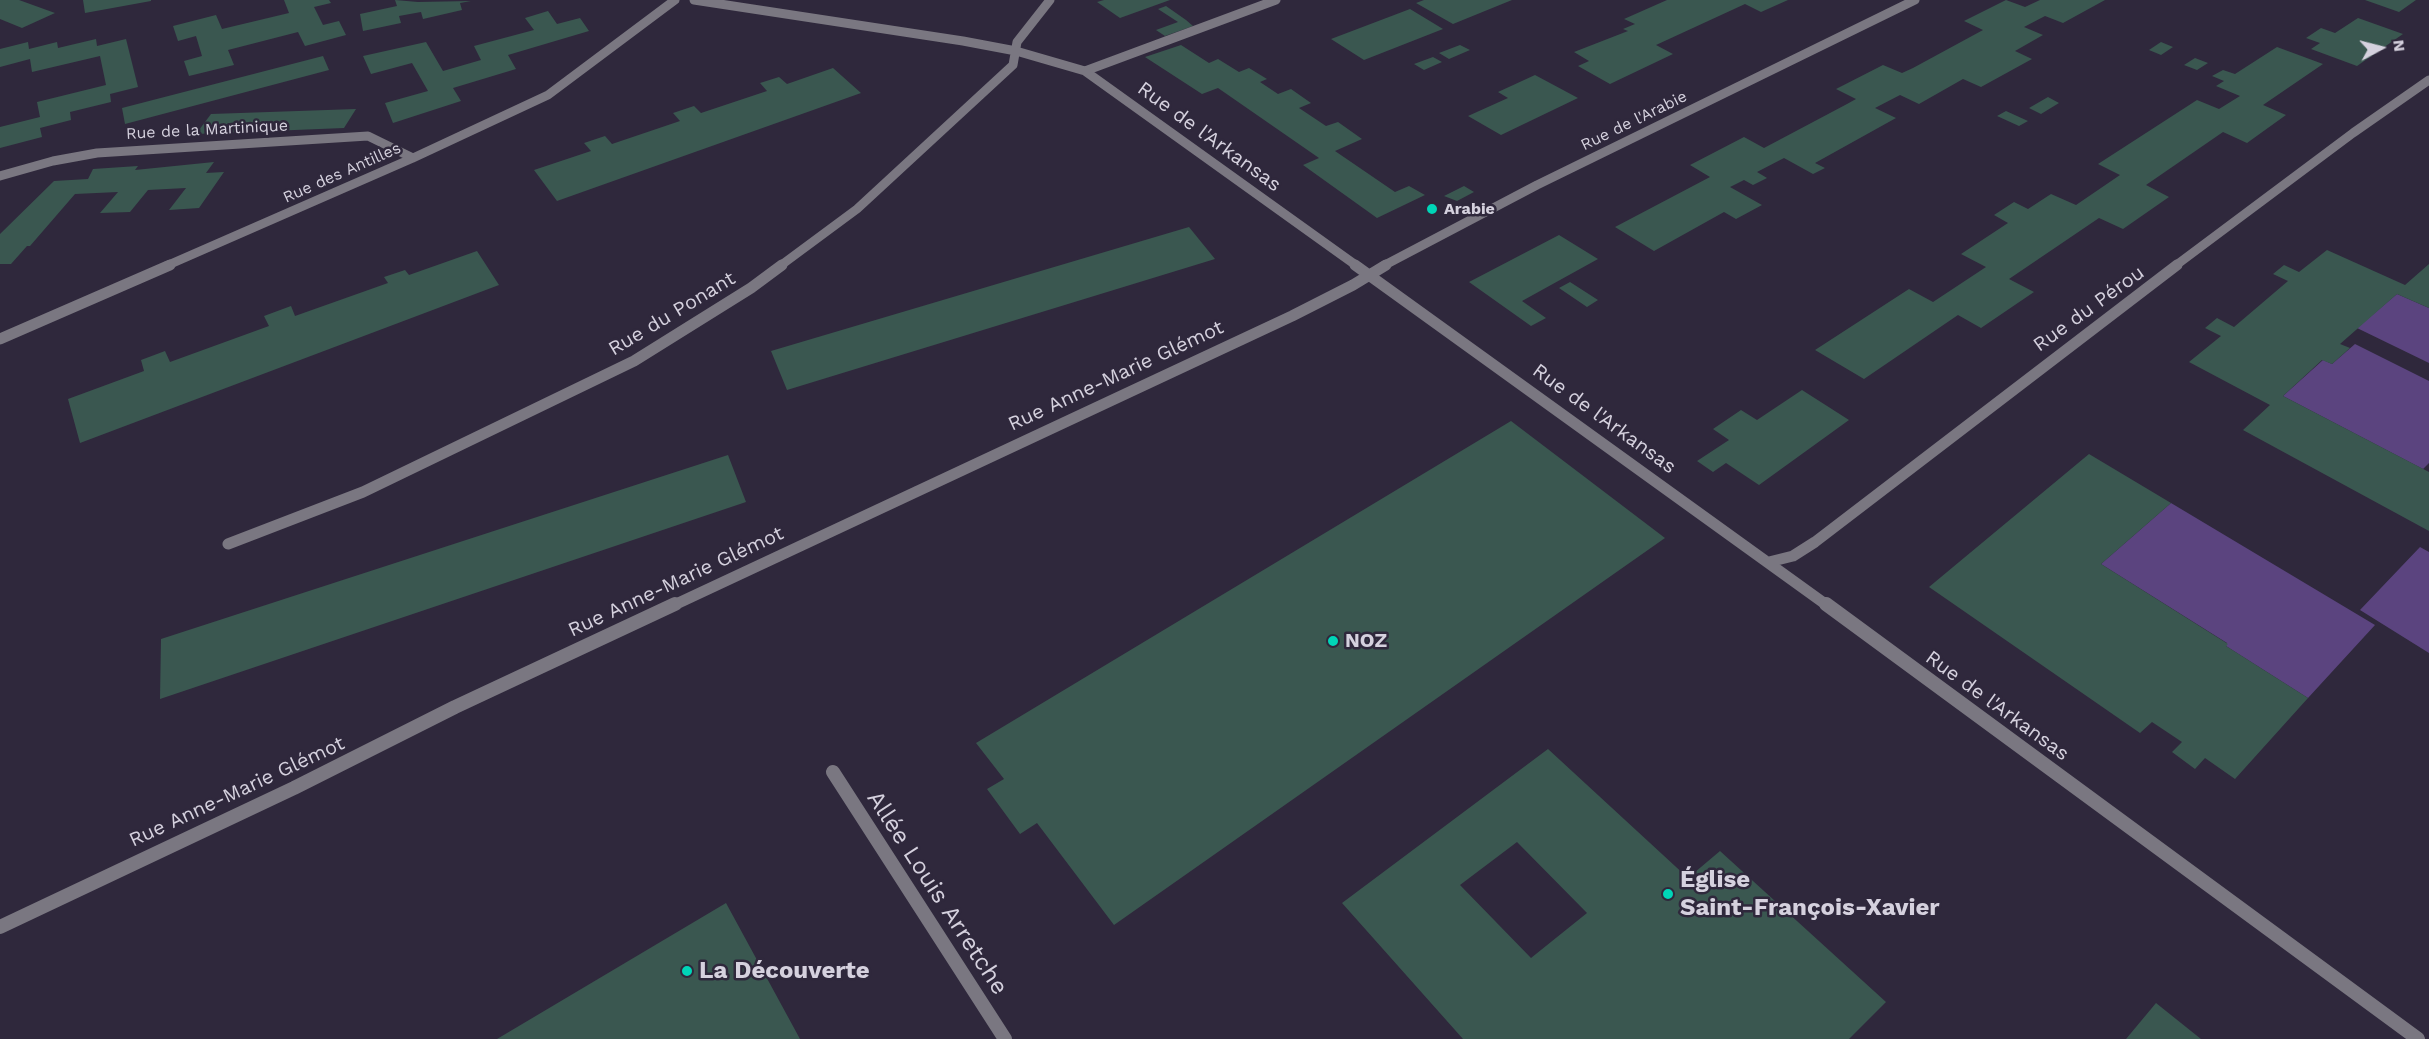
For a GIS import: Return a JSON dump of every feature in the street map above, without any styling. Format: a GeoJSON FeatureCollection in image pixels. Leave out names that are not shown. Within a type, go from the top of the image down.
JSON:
{"type":"FeatureCollection","features":[{"type":"Feature","properties":{"kind":"street","name":"Rue des Antilles"},"geometry":{"type":"LineString","coordinates":[[0,339],[413,158],[548,95],[675,0]]}},
{"type":"Feature","properties":{"kind":"street","name":"Rue de l'Arkansas"},"geometry":{"type":"LineString","coordinates":[[694,0],[1016,51],[1085,71],[1769,562],[2418,1039]]}},
{"type":"Feature","properties":{"kind":"street","name":"Rue du Ponant"},"geometry":{"type":"LineString","coordinates":[[228,544],[363,492],[489,432],[634,361],[752,288],[857,209],[1013,65],[1017,42],[1050,0]]}},
{"type":"Feature","properties":{"kind":"street"},"geometry":{"type":"LineString","coordinates":[[1085,71],[1276,0]]}},
{"type":"Feature","properties":{"kind":"street","name":"Rue de l'Arabie"},"geometry":{"type":"LineString","coordinates":[[1369,275],[1526,190],[1915,0]]}},
{"type":"Feature","properties":{"kind":"street","name":"Rue du Pérou"},"geometry":{"type":"LineString","coordinates":[[1769,562],[1793,556],[1815,542],[2030,375],[2353,133],[2429,80]]}},
{"type":"Feature","properties":{"kind":"street","name":"Rue de la Martinique"},"geometry":{"type":"LineString","coordinates":[[0,176],[97,153],[368,136],[413,158]]}},
{"type":"Feature","properties":{"kind":"street","name":"Rue Anne-Marie Glémot"},"geometry":{"type":"LineString","coordinates":[[0,927],[284,793],[455,707],[1292,316],[1369,275]]}},
{"type":"Feature","properties":{"kind":"street","name":"Allée Louis Arretche"},"geometry":{"type":"LineString","coordinates":[[832,772],[1005,1039]]}},
{"type":"Feature","properties":{"kind":"shaded area"},"geometry":{"type":"Polygon","coordinates":[[[2397,294],[2429,308],[2429,363],[2357,328],[2397,294]]]}},
{"type":"Feature","properties":{"kind":"shaded area"},"geometry":{"type":"Polygon","coordinates":[[[2355,344],[2429,381],[2429,463],[2423,469],[2283,396],[2323,360],[2332,364],[2355,344]]]}},
{"type":"Feature","properties":{"kind":"shaded area"},"geometry":{"type":"Polygon","coordinates":[[[2171,503],[2375,625],[2308,698],[2226,646],[2227,643],[2101,564],[2171,503]]]}},
{"type":"Feature","properties":{"kind":"shaded area"},"geometry":{"type":"Polygon","coordinates":[[[2420,547],[2429,552],[2429,653],[2360,610],[2420,547]]]}},
{"type":"Feature","properties":{"kind":"building"},"geometry":{"type":"Polygon","coordinates":[[[0,0],[19,0],[55,13],[22,28],[0,19],[0,0]]]}},
{"type":"Feature","properties":{"kind":"building"},"geometry":{"type":"Polygon","coordinates":[[[83,0],[151,0],[151,1],[85,13],[83,0]]]}},
{"type":"Feature","properties":{"kind":"building"},"geometry":{"type":"Polygon","coordinates":[[[284,0],[329,0],[331,3],[314,7],[323,25],[339,21],[346,35],[305,46],[298,32],[228,50],[234,65],[189,76],[184,61],[202,56],[196,36],[178,41],[173,26],[216,15],[222,29],[289,13],[284,0]]]}},
{"type":"Feature","properties":{"kind":"building"},"geometry":{"type":"Polygon","coordinates":[[[395,0],[471,1],[460,3],[462,10],[423,19],[421,12],[399,16],[401,23],[363,31],[360,14],[397,6],[395,0]]]}},
{"type":"Feature","properties":{"kind":"building"},"geometry":{"type":"Polygon","coordinates":[[[1104,0],[1170,0],[1120,18],[1097,2],[1104,0]]]}},
{"type":"Feature","properties":{"kind":"building"},"geometry":{"type":"Polygon","coordinates":[[[1424,0],[1512,0],[1453,24],[1416,3],[1424,0]]]}},
{"type":"Feature","properties":{"kind":"building"},"geometry":{"type":"Polygon","coordinates":[[[1667,0],[1788,0],[1761,12],[1745,4],[1656,45],[1673,54],[1610,84],[1578,66],[1589,61],[1574,52],[1628,31],[1623,29],[1635,24],[1624,19],[1667,0]]]}},
{"type":"Feature","properties":{"kind":"building"},"geometry":{"type":"Polygon","coordinates":[[[2006,0],[2025,7],[2040,0],[2105,0],[2063,23],[2045,16],[2024,27],[2043,35],[2015,51],[2032,59],[1981,87],[1963,79],[1919,104],[1900,95],[1875,108],[1896,118],[1815,163],[1825,168],[1813,174],[1784,158],[1757,172],[1767,178],[1753,185],[1744,180],[1730,187],[1762,205],[1736,219],[1724,212],[1654,251],[1615,227],[1710,177],[1690,165],[1744,137],[1764,148],[1856,99],[1836,89],[1883,65],[1902,73],[1983,30],[1964,21],[2006,0]]]}},
{"type":"Feature","properties":{"kind":"building"},"geometry":{"type":"Polygon","coordinates":[[[2365,0],[2416,0],[2399,12],[2365,0]]]}},
{"type":"Feature","properties":{"kind":"building"},"geometry":{"type":"Polygon","coordinates":[[[1166,6],[1193,26],[1165,36],[1156,30],[1178,22],[1158,9],[1166,6]]]}},
{"type":"Feature","properties":{"kind":"building"},"geometry":{"type":"Polygon","coordinates":[[[1410,9],[1443,29],[1364,60],[1331,39],[1410,9]]]}},
{"type":"Feature","properties":{"kind":"building"},"geometry":{"type":"Polygon","coordinates":[[[548,11],[557,24],[580,18],[589,31],[508,55],[516,69],[453,88],[461,101],[393,123],[385,103],[428,91],[412,63],[371,74],[363,56],[426,42],[443,71],[481,60],[474,46],[534,30],[525,18],[548,11]]]}},
{"type":"Feature","properties":{"kind":"building"},"geometry":{"type":"Polygon","coordinates":[[[2358,18],[2403,34],[2357,66],[2311,49],[2320,43],[2306,38],[2321,28],[2335,33],[2358,18]]]}},
{"type":"Feature","properties":{"kind":"building"},"geometry":{"type":"Polygon","coordinates":[[[96,39],[97,46],[126,39],[138,87],[110,94],[111,102],[70,112],[71,120],[40,128],[42,137],[0,148],[0,127],[40,117],[37,102],[106,85],[100,56],[32,72],[30,59],[0,67],[0,49],[28,42],[29,49],[57,42],[58,48],[96,39]]]}},
{"type":"Feature","properties":{"kind":"building"},"geometry":{"type":"Polygon","coordinates":[[[2161,42],[2173,47],[2161,55],[2149,50],[2161,42]]]}},
{"type":"Feature","properties":{"kind":"building"},"geometry":{"type":"Polygon","coordinates":[[[1181,45],[1209,63],[1218,59],[1239,72],[1249,68],[1267,79],[1260,82],[1278,94],[1291,89],[1311,103],[1299,108],[1326,126],[1338,122],[1362,139],[1335,151],[1395,192],[1409,186],[1425,195],[1377,218],[1303,165],[1319,158],[1218,88],[1202,94],[1145,57],[1181,45]]]}},
{"type":"Feature","properties":{"kind":"building"},"geometry":{"type":"Polygon","coordinates":[[[1460,45],[1470,50],[1449,59],[1439,53],[1460,45]]]}},
{"type":"Feature","properties":{"kind":"building"},"geometry":{"type":"Polygon","coordinates":[[[2277,47],[2323,64],[2263,105],[2286,115],[2247,143],[2223,132],[2146,185],[2169,197],[2123,229],[2099,218],[2009,279],[2034,292],[1981,328],[1958,315],[1864,379],[1815,350],[1909,289],[1933,302],[1986,267],[1961,254],[2008,223],[1994,215],[2014,202],[2028,209],[2051,194],[2076,205],[2120,175],[2098,164],[2197,100],[2219,109],[2240,96],[2216,86],[2224,81],[2212,76],[2223,70],[2235,74],[2277,47]]]}},
{"type":"Feature","properties":{"kind":"building"},"geometry":{"type":"Polygon","coordinates":[[[323,56],[329,70],[125,124],[122,108],[323,56]]]}},
{"type":"Feature","properties":{"kind":"building"},"geometry":{"type":"Polygon","coordinates":[[[1433,57],[1442,62],[1424,70],[1414,64],[1433,57]]]}},
{"type":"Feature","properties":{"kind":"building"},"geometry":{"type":"Polygon","coordinates":[[[2195,58],[2208,63],[2197,70],[2184,65],[2195,58]]]}},
{"type":"Feature","properties":{"kind":"building"},"geometry":{"type":"Polygon","coordinates":[[[833,68],[861,93],[557,201],[534,170],[591,151],[584,143],[605,136],[612,144],[680,121],[673,113],[694,106],[701,113],[767,91],[760,83],[779,77],[787,84],[833,68]]]}},
{"type":"Feature","properties":{"kind":"building"},"geometry":{"type":"Polygon","coordinates":[[[1535,75],[1578,98],[1501,135],[1468,116],[1508,98],[1498,92],[1535,75]]]}},
{"type":"Feature","properties":{"kind":"building"},"geometry":{"type":"Polygon","coordinates":[[[2048,97],[2059,103],[2041,114],[2029,108],[2048,97]]]}},
{"type":"Feature","properties":{"kind":"building"},"geometry":{"type":"Polygon","coordinates":[[[356,109],[344,128],[196,134],[211,114],[356,109]]]}},
{"type":"Feature","properties":{"kind":"building"},"geometry":{"type":"Polygon","coordinates":[[[2006,111],[2028,121],[2019,126],[1997,116],[2006,111]]]}},
{"type":"Feature","properties":{"kind":"building"},"geometry":{"type":"Polygon","coordinates":[[[214,162],[206,173],[224,172],[199,208],[169,210],[186,188],[148,190],[130,212],[100,213],[118,192],[75,194],[30,246],[27,246],[11,264],[0,264],[0,234],[54,181],[88,179],[93,169],[138,166],[135,170],[214,162]]]}},
{"type":"Feature","properties":{"kind":"building"},"geometry":{"type":"Polygon","coordinates":[[[1464,186],[1474,192],[1457,201],[1444,196],[1464,186]]]}},
{"type":"Feature","properties":{"kind":"building"},"geometry":{"type":"Polygon","coordinates":[[[1189,227],[1215,259],[787,390],[771,351],[1189,227]]]}},
{"type":"Feature","properties":{"kind":"building"},"geometry":{"type":"Polygon","coordinates":[[[1559,235],[1598,259],[1522,301],[1546,318],[1531,326],[1469,282],[1559,235]]]}},
{"type":"Feature","properties":{"kind":"building"},"geometry":{"type":"Polygon","coordinates":[[[2327,250],[2405,285],[2429,264],[2429,308],[2397,294],[2340,344],[2350,348],[2332,364],[2322,360],[2283,396],[2429,472],[2429,531],[2243,430],[2270,405],[2189,362],[2221,336],[2205,328],[2217,318],[2234,327],[2288,281],[2273,274],[2284,265],[2299,272],[2327,250]]]}},
{"type":"Feature","properties":{"kind":"building"},"geometry":{"type":"Polygon","coordinates":[[[477,251],[499,285],[80,443],[68,399],[144,371],[141,360],[165,351],[170,362],[269,326],[264,316],[291,306],[295,316],[388,283],[384,277],[405,270],[409,275],[477,251]]]}},
{"type":"Feature","properties":{"kind":"building"},"geometry":{"type":"Polygon","coordinates":[[[1570,282],[1598,300],[1587,307],[1559,288],[1570,282]]]}},
{"type":"Feature","properties":{"kind":"building"},"geometry":{"type":"Polygon","coordinates":[[[1802,390],[1849,420],[1759,485],[1726,463],[1713,472],[1697,461],[1729,440],[1713,429],[1741,410],[1757,420],[1802,390]]]}},
{"type":"Feature","properties":{"kind":"building","name":"NOZ"},"geometry":{"type":"Polygon","coordinates":[[[1511,421],[1665,538],[1114,925],[1037,823],[1020,834],[987,789],[1004,779],[976,743],[1511,421]]]}},
{"type":"Feature","properties":{"kind":"building"},"geometry":{"type":"Polygon","coordinates":[[[2089,454],[2171,503],[2101,564],[2228,644],[2226,646],[2308,698],[2235,779],[2205,758],[2195,769],[2172,752],[2182,742],[2152,722],[2140,733],[1929,587],[2089,454]]]}},
{"type":"Feature","properties":{"kind":"building"},"geometry":{"type":"Polygon","coordinates":[[[728,455],[746,502],[160,699],[161,639],[728,455]]]}},
{"type":"Feature","properties":{"kind":"building","name":"Église Saint-François-Xavier"},"geometry":{"type":"Polygon","coordinates":[[[1548,749],[1688,878],[1720,851],[1886,1002],[1849,1039],[1463,1039],[1342,903],[1548,749]],[[1517,842],[1460,885],[1531,958],[1587,913],[1517,842]]]}},
{"type":"Feature","properties":{"kind":"building","name":"La Découverte"},"geometry":{"type":"Polygon","coordinates":[[[726,903],[800,1039],[497,1039],[726,903]]]}},
{"type":"Feature","properties":{"kind":"building"},"geometry":{"type":"Polygon","coordinates":[[[2156,1003],[2201,1039],[2126,1039],[2156,1003]]]}},
{"type":"Feature","properties":{"kind":"place","name":"Arabie"},"geometry":{"type":"Point","coordinates":[1432,209]}},
{"type":"Feature","properties":{"kind":"place","name":"NOZ"},"geometry":{"type":"Point","coordinates":[1333,641]}},
{"type":"Feature","properties":{"kind":"place","name":"Église Saint-François-Xavier"},"geometry":{"type":"Point","coordinates":[1668,894]}},
{"type":"Feature","properties":{"kind":"place","name":"La Découverte"},"geometry":{"type":"Point","coordinates":[687,971]}}]}
